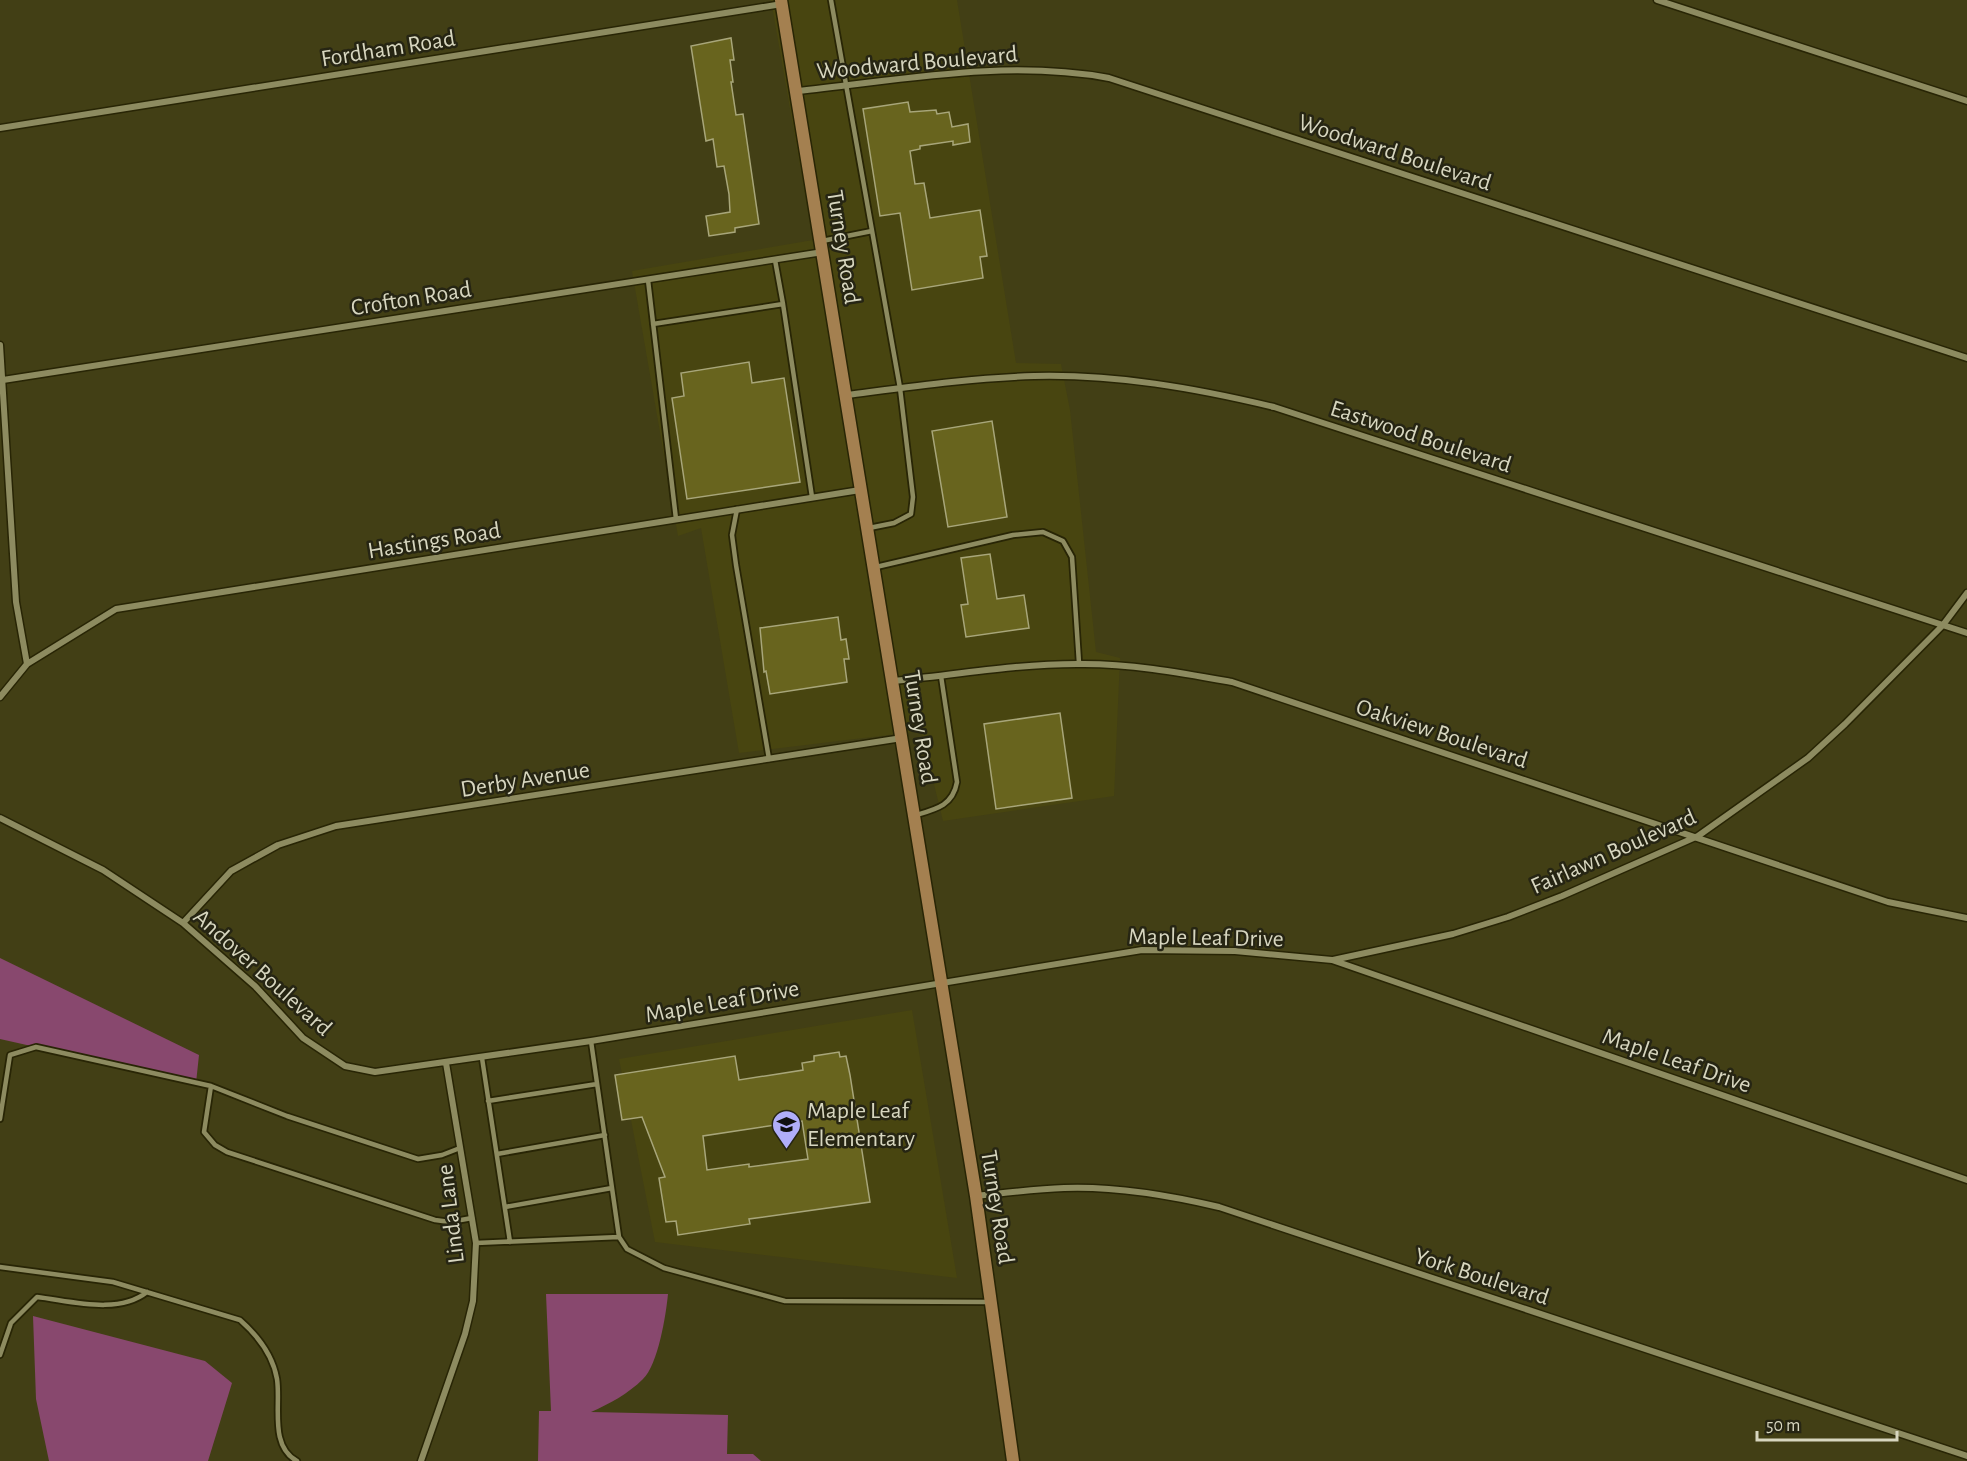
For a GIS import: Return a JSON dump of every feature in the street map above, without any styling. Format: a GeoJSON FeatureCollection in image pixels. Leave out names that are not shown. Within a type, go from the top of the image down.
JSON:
{"type":"FeatureCollection","features":[{"type":"Feature","properties":{"kind":"main road","name":"Turney Road"},"geometry":{"type":"LineString","coordinates":[[781,2],[823,247],[860,490],[976,1196],[1013,1461]]}},
{"type":"Feature","properties":{"kind":"street"},"geometry":{"type":"LineString","coordinates":[[1657,0],[1967,101]]}},
{"type":"Feature","properties":{"kind":"street","name":"Fordham Road"},"geometry":{"type":"LineString","coordinates":[[0,128],[781,2]]}},
{"type":"Feature","properties":{"kind":"street","name":"Woodward Boulevard"},"geometry":{"type":"LineString","coordinates":[[797,92],[922,74],[992,70],[1071,71],[1109,78],[1967,358]]}},
{"type":"Feature","properties":{"kind":"street","name":"Crofton Road"},"geometry":{"type":"LineString","coordinates":[[3,380],[775,260],[823,247]]}},
{"type":"Feature","properties":{"kind":"street"},"geometry":{"type":"LineString","coordinates":[[0,345],[16,602],[27,664]]}},
{"type":"Feature","properties":{"kind":"street","name":"Eastwood Boulevard"},"geometry":{"type":"LineString","coordinates":[[847,395],[1035,376],[1131,380],[1208,391],[1274,407],[1967,633]]}},
{"type":"Feature","properties":{"kind":"street","name":"Hastings Road"},"geometry":{"type":"LineString","coordinates":[[0,697],[27,664],[116,609],[860,490]]}},
{"type":"Feature","properties":{"kind":"street","name":"Fairlawn Boulevard"},"geometry":{"type":"LineString","coordinates":[[1332,960],[1453,934],[1508,916],[1562,896],[1698,836],[1808,758],[1943,625],[1967,593]]}},
{"type":"Feature","properties":{"kind":"street","name":"Oakview Boulevard"},"geometry":{"type":"LineString","coordinates":[[893,681],[1079,663],[1147,669],[1232,682],[1698,836],[1888,902],[1967,918]]}},
{"type":"Feature","properties":{"kind":"street","name":"Derby Avenue"},"geometry":{"type":"LineString","coordinates":[[183,923],[231,871],[278,845],[336,826],[902,738]]}},
{"type":"Feature","properties":{"kind":"street","name":"Andover Boulevard"},"geometry":{"type":"LineString","coordinates":[[0,818],[103,870],[183,923],[255,986],[303,1038],[345,1066]]}},
{"type":"Feature","properties":{"kind":"street","name":"Maple Leaf Drive"},"geometry":{"type":"LineString","coordinates":[[345,1066],[375,1072],[482,1058],[1142,950],[1235,951],[1332,960],[1967,1180]]}},
{"type":"Feature","properties":{"kind":"street","name":"Linda Lane"},"geometry":{"type":"LineString","coordinates":[[421,1461],[465,1334],[473,1301],[476,1243],[446,1063]]}},
{"type":"Feature","properties":{"kind":"street","name":"York Boulevard"},"geometry":{"type":"LineString","coordinates":[[976,1196],[1064,1188],[1107,1189],[1145,1192],[1219,1207],[1967,1456]]}},
{"type":"Feature","properties":{"kind":"lane"},"geometry":{"type":"LineString","coordinates":[[831,0],[900,388],[913,505],[911,514],[904,519],[867,528]]}},
{"type":"Feature","properties":{"kind":"lane"},"geometry":{"type":"LineString","coordinates":[[823,247],[872,231]]}},
{"type":"Feature","properties":{"kind":"lane"},"geometry":{"type":"LineString","coordinates":[[775,260],[812,497]]}},
{"type":"Feature","properties":{"kind":"lane"},"geometry":{"type":"LineString","coordinates":[[648,280],[676,519]]}},
{"type":"Feature","properties":{"kind":"lane"},"geometry":{"type":"LineString","coordinates":[[653,324],[783,304]]}},
{"type":"Feature","properties":{"kind":"lane"},"geometry":{"type":"LineString","coordinates":[[737,509],[732,535],[769,759]]}},
{"type":"Feature","properties":{"kind":"lane"},"geometry":{"type":"LineString","coordinates":[[873,568],[1014,535],[1043,532],[1063,541],[1072,557],[1079,663]]}},
{"type":"Feature","properties":{"kind":"lane"},"geometry":{"type":"LineString","coordinates":[[914,815],[940,807],[955,793],[957,772],[941,676]]}},
{"type":"Feature","properties":{"kind":"lane"},"geometry":{"type":"LineString","coordinates":[[591,1041],[619,1237],[627,1249],[664,1268],[785,1301],[991,1302]]}},
{"type":"Feature","properties":{"kind":"lane"},"geometry":{"type":"LineString","coordinates":[[0,1119],[10,1055],[36,1047],[211,1086],[287,1116],[418,1159],[442,1155],[460,1148]]}},
{"type":"Feature","properties":{"kind":"lane"},"geometry":{"type":"LineString","coordinates":[[482,1058],[510,1242]]}},
{"type":"Feature","properties":{"kind":"lane"},"geometry":{"type":"LineString","coordinates":[[488,1101],[597,1084]]}},
{"type":"Feature","properties":{"kind":"lane"},"geometry":{"type":"LineString","coordinates":[[211,1086],[204,1132],[215,1145],[227,1152],[435,1220],[450,1222],[472,1218]]}},
{"type":"Feature","properties":{"kind":"lane"},"geometry":{"type":"LineString","coordinates":[[497,1154],[605,1135]]}},
{"type":"Feature","properties":{"kind":"lane"},"geometry":{"type":"LineString","coordinates":[[505,1207],[612,1188]]}},
{"type":"Feature","properties":{"kind":"lane"},"geometry":{"type":"LineString","coordinates":[[476,1243],[619,1237]]}},
{"type":"Feature","properties":{"kind":"lane"},"geometry":{"type":"LineString","coordinates":[[0,1267],[113,1282],[240,1320],[257,1334],[277,1377],[279,1437],[283,1450],[297,1461]]}},
{"type":"Feature","properties":{"kind":"lane"},"geometry":{"type":"LineString","coordinates":[[0,1355],[10,1323],[37,1297],[111,1306],[140,1298],[147,1292]]}},
{"type":"Feature","properties":{"kind":"shaded area"},"geometry":{"type":"Polygon","coordinates":[[[771,0],[957,0],[1016,363],[1061,364],[1070,410],[1096,652],[1120,658],[1114,796],[943,821],[921,731],[739,753],[701,528],[678,536],[632,271],[813,240],[771,0]]]}},
{"type":"Feature","properties":{"kind":"shaded area"},"geometry":{"type":"Polygon","coordinates":[[[0,958],[199,1055],[196,1083],[0,1039],[0,958]]]}},
{"type":"Feature","properties":{"kind":"shaded area","name":"Maple Leaf Elementary"},"geometry":{"type":"Polygon","coordinates":[[[912,1010],[957,1278],[655,1242],[619,1059],[912,1010]]]}},
{"type":"Feature","properties":{"kind":"shaded area"},"geometry":{"type":"Polygon","coordinates":[[[546,1294],[668,1294],[657,1351],[648,1372],[625,1394],[591,1412],[728,1415],[727,1454],[753,1454],[761,1461],[538,1461],[539,1411],[551,1411],[546,1294]]]}},
{"type":"Feature","properties":{"kind":"shaded area"},"geometry":{"type":"Polygon","coordinates":[[[33,1316],[205,1361],[232,1383],[208,1461],[49,1461],[36,1399],[33,1316]]]}},
{"type":"Feature","properties":{"kind":"building"},"geometry":{"type":"Polygon","coordinates":[[[731,38],[734,60],[730,60],[733,82],[731,82],[736,115],[743,114],[759,224],[735,228],[735,232],[709,236],[706,216],[730,212],[729,194],[724,166],[717,167],[713,139],[706,141],[691,46],[731,38]]]}},
{"type":"Feature","properties":{"kind":"building"},"geometry":{"type":"Polygon","coordinates":[[[908,102],[910,112],[936,110],[937,114],[949,112],[952,127],[968,124],[970,142],[953,145],[953,141],[920,146],[920,149],[910,151],[915,184],[924,183],[930,218],[980,210],[987,256],[980,257],[983,278],[912,290],[900,213],[880,216],[863,109],[908,102]]]}},
{"type":"Feature","properties":{"kind":"building"},"geometry":{"type":"Polygon","coordinates":[[[749,362],[752,383],[784,378],[800,482],[687,499],[672,398],[684,396],[681,373],[749,362]]]}},
{"type":"Feature","properties":{"kind":"building"},"geometry":{"type":"Polygon","coordinates":[[[992,421],[1007,517],[948,527],[932,431],[992,421]]]}},
{"type":"Feature","properties":{"kind":"building"},"geometry":{"type":"Polygon","coordinates":[[[990,554],[997,599],[1024,595],[1029,628],[966,637],[961,605],[968,604],[961,558],[990,554]]]}},
{"type":"Feature","properties":{"kind":"building"},"geometry":{"type":"Polygon","coordinates":[[[838,617],[841,640],[846,639],[849,659],[844,659],[847,682],[770,694],[766,671],[764,672],[760,628],[838,617]]]}},
{"type":"Feature","properties":{"kind":"building"},"geometry":{"type":"Polygon","coordinates":[[[1060,713],[1072,798],[996,809],[984,724],[1060,713]]]}},
{"type":"Feature","properties":{"kind":"building"},"geometry":{"type":"Polygon","coordinates":[[[839,1052],[840,1057],[846,1056],[870,1202],[749,1219],[750,1224],[678,1235],[676,1221],[666,1222],[659,1178],[665,1177],[642,1117],[622,1120],[615,1075],[735,1056],[739,1080],[803,1070],[802,1063],[814,1061],[814,1056],[839,1052]],[[802,1121],[703,1136],[707,1170],[808,1159],[802,1121]]]}},
{"type":"Feature","properties":{"kind":"place","name":"Maple Leaf Elementary"},"geometry":{"type":"Point","coordinates":[786,1150]}}]}
